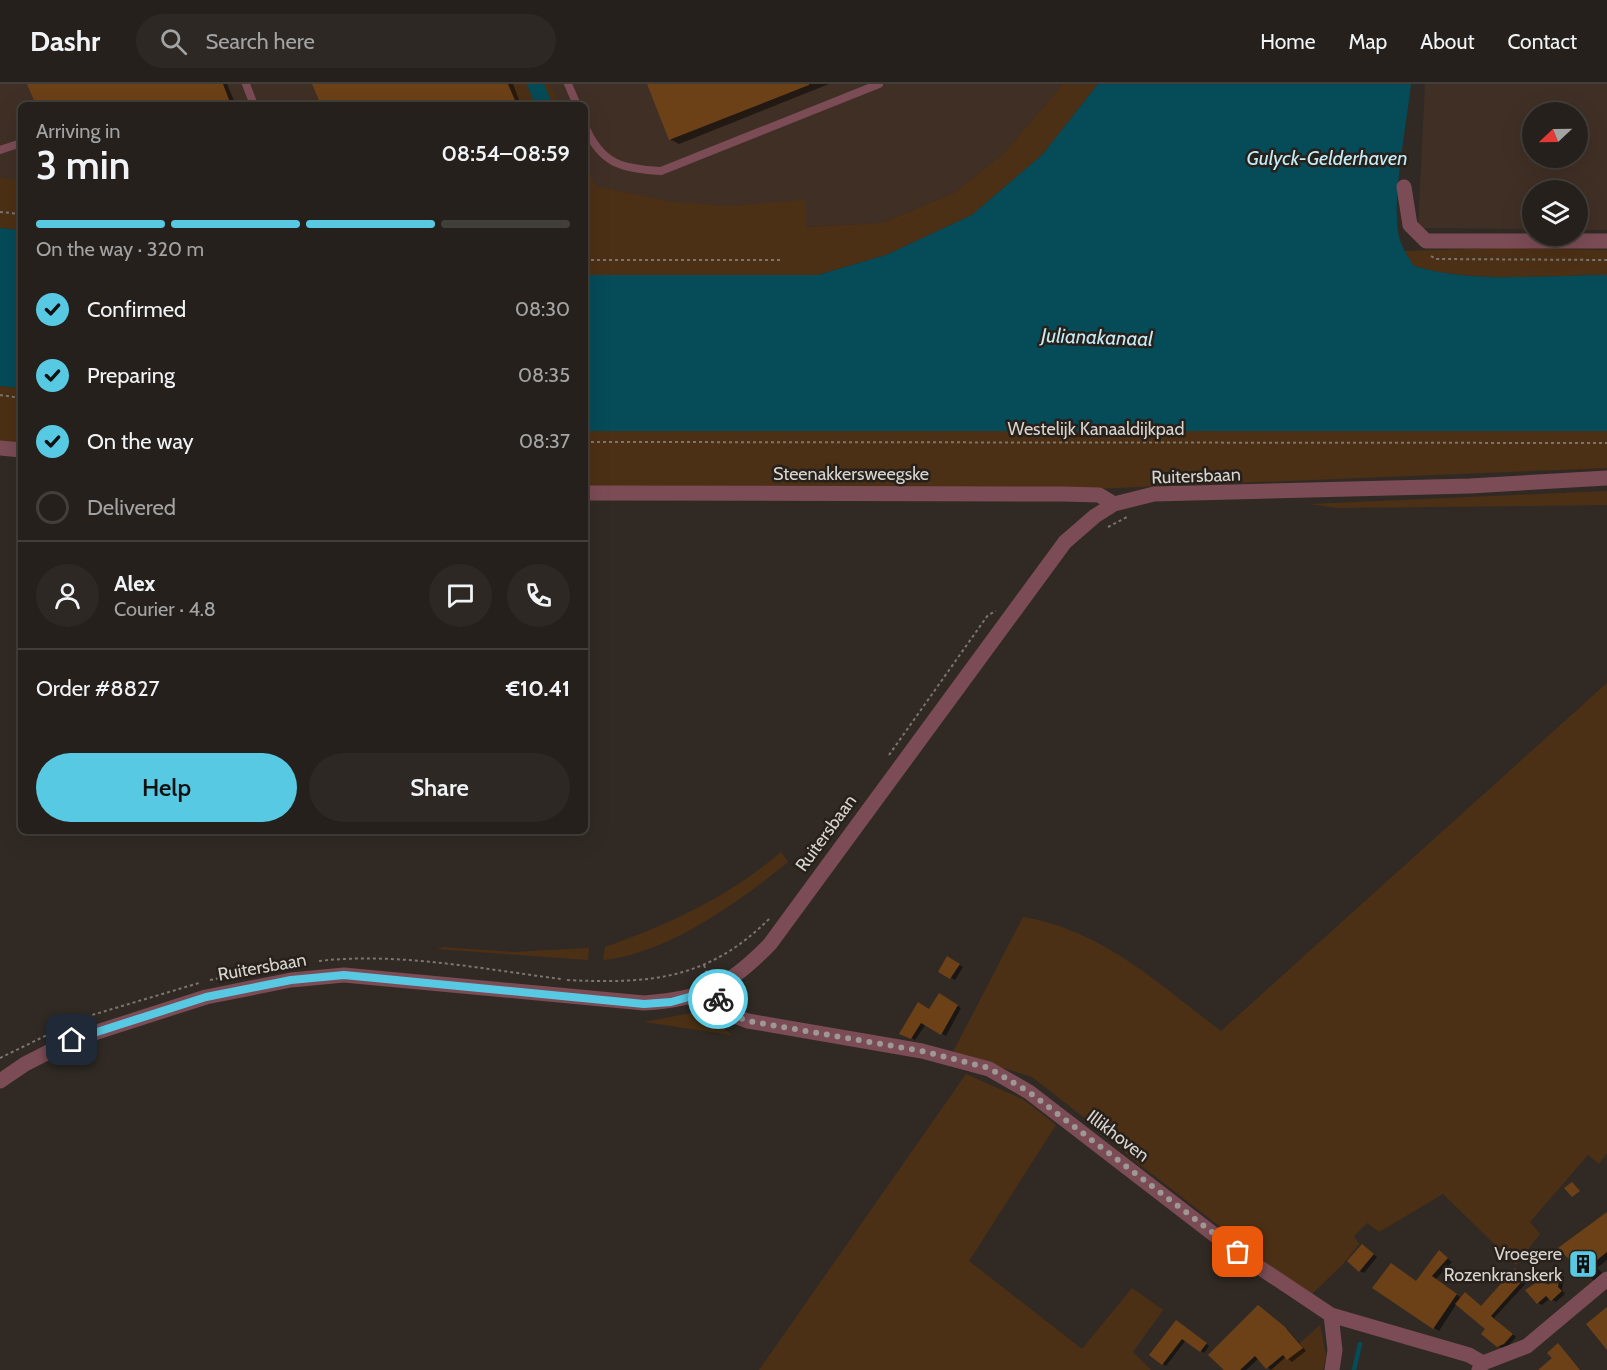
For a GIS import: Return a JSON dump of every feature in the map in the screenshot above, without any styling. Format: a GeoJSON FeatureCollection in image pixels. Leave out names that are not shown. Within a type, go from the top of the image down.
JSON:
{"type":"FeatureCollection","features":[{"type":"Feature","properties":{"kind":"street"},"geometry":{"type":"LineString","coordinates":[[1404,187],[1410,225],[1426,241],[1607,241]]}},
{"type":"Feature","properties":{"kind":"street"},"geometry":{"type":"LineString","coordinates":[[0,448],[18,450]]}},
{"type":"Feature","properties":{"kind":"street","name":"Ruitersbaan"},"geometry":{"type":"LineString","coordinates":[[0,1082],[25,1064],[72,1040],[206,997],[291,980],[344,975],[644,1004],[671,1002],[714,990],[745,970],[770,944],[1065,542],[1114,504],[1154,494],[1435,487],[1607,478]]}},
{"type":"Feature","properties":{"kind":"street","name":"Steenakkersweegske"},"geometry":{"type":"LineString","coordinates":[[588,493],[1063,494],[1099,495],[1114,504]]}},
{"type":"Feature","properties":{"kind":"street","name":"Illikhoven"},"geometry":{"type":"LineString","coordinates":[[714,990],[729,1014],[748,1021],[922,1051],[989,1068],[1029,1092],[1238,1252],[1331,1315],[1469,1355],[1481,1367],[1527,1346],[1607,1279]]}},
{"type":"Feature","properties":{"kind":"street"},"geometry":{"type":"LineString","coordinates":[[1331,1315],[1335,1350],[1332,1370]]}},
{"type":"Feature","properties":{"kind":"lane"},"geometry":{"type":"LineString","coordinates":[[246,84],[253,102]]}},
{"type":"Feature","properties":{"kind":"lane"},"geometry":{"type":"LineString","coordinates":[[568,84],[576,102]]}},
{"type":"Feature","properties":{"kind":"lane"},"geometry":{"type":"LineString","coordinates":[[588,133],[592,143],[608,160],[633,170],[661,171],[879,84]]}},
{"type":"Feature","properties":{"kind":"lane"},"geometry":{"type":"LineString","coordinates":[[0,150],[18,144]]}},
{"type":"Feature","properties":{"kind":"path"},"geometry":{"type":"LineString","coordinates":[[0,212],[18,214]]}},
{"type":"Feature","properties":{"kind":"path"},"geometry":{"type":"LineString","coordinates":[[1426,241],[1428,252],[1436,259],[1607,260]]}},
{"type":"Feature","properties":{"kind":"path"},"geometry":{"type":"LineString","coordinates":[[588,260],[780,260]]}},
{"type":"Feature","properties":{"kind":"path"},"geometry":{"type":"LineString","coordinates":[[0,395],[18,398]]}},
{"type":"Feature","properties":{"kind":"path","name":"Westelijk Kanaaldijkpad"},"geometry":{"type":"LineString","coordinates":[[588,442],[1607,443]]}},
{"type":"Feature","properties":{"kind":"path"},"geometry":{"type":"LineString","coordinates":[[1107,527],[1131,515]]}},
{"type":"Feature","properties":{"kind":"path"},"geometry":{"type":"LineString","coordinates":[[884,761],[988,615],[998,609],[1015,608]]}},
{"type":"Feature","properties":{"kind":"path"},"geometry":{"type":"LineString","coordinates":[[704,965],[732,950],[776,911]]}},
{"type":"Feature","properties":{"kind":"shaded area"},"geometry":{"type":"Polygon","coordinates":[[[0,84],[1063,84],[1005,152],[954,193],[882,223],[588,238],[588,102],[18,102],[18,192],[0,190],[0,84]]]}},
{"type":"Feature","properties":{"kind":"shaded area"},"geometry":{"type":"Polygon","coordinates":[[[508,84],[550,84],[559,102],[516,102],[508,84]]]}},
{"type":"Feature","properties":{"kind":"shaded area"},"geometry":{"type":"Polygon","coordinates":[[[1063,84],[1098,84],[1042,155],[972,215],[886,255],[818,275],[588,275],[588,167],[595,186],[672,202],[731,206],[806,200],[806,227],[882,223],[954,193],[1005,152],[1063,84]]]}},
{"type":"Feature","properties":{"kind":"shaded area"},"geometry":{"type":"Polygon","coordinates":[[[1425,84],[1607,84],[1607,230],[1588,230],[1588,180],[1522,180],[1522,229],[1418,228],[1425,84]]]}},
{"type":"Feature","properties":{"kind":"shaded area"},"geometry":{"type":"Polygon","coordinates":[[[0,178],[18,180],[18,230],[0,228],[0,178]]]}},
{"type":"Feature","properties":{"kind":"shaded area"},"geometry":{"type":"Polygon","coordinates":[[[1503,248],[1607,250],[1607,275],[1485,277],[1461,275],[1414,266],[1404,251],[1503,248]]]}},
{"type":"Feature","properties":{"kind":"shaded area"},"geometry":{"type":"Polygon","coordinates":[[[0,386],[18,388],[18,449],[0,447],[0,386]]]}},
{"type":"Feature","properties":{"kind":"shaded area"},"geometry":{"type":"Polygon","coordinates":[[[588,431],[1607,431],[1607,468],[992,493],[588,493],[588,431]]]}},
{"type":"Feature","properties":{"kind":"shaded area"},"geometry":{"type":"Polygon","coordinates":[[[1607,491],[1607,505],[1336,508],[1310,504],[1607,491]]]}},
{"type":"Feature","properties":{"kind":"shaded area"},"geometry":{"type":"Polygon","coordinates":[[[1607,683],[1607,1153],[1599,1164],[1588,1155],[1530,1222],[1540,1234],[1516,1265],[1443,1194],[1379,1232],[1367,1223],[1354,1236],[1359,1244],[1343,1264],[1310,1296],[1130,1157],[1104,1133],[1032,1077],[953,1052],[1023,917],[1052,924],[1104,946],[1152,978],[1221,1031],[1607,683]]]}},
{"type":"Feature","properties":{"kind":"shaded area"},"geometry":{"type":"Polygon","coordinates":[[[781,852],[788,862],[748,893],[702,923],[652,948],[627,956],[603,960],[605,947],[698,908],[741,882],[781,852]]]}},
{"type":"Feature","properties":{"kind":"shaded area"},"geometry":{"type":"Polygon","coordinates":[[[443,947],[513,952],[589,948],[588,960],[437,949],[443,947]]]}},
{"type":"Feature","properties":{"kind":"shaded area"},"geometry":{"type":"Polygon","coordinates":[[[707,1010],[717,1023],[732,1035],[644,1022],[707,1010]]]}},
{"type":"Feature","properties":{"kind":"shaded area"},"geometry":{"type":"Polygon","coordinates":[[[966,1074],[1024,1100],[1056,1125],[969,1261],[1082,1349],[1132,1288],[1163,1310],[1133,1352],[1151,1370],[759,1370],[966,1074]]]}},
{"type":"Feature","properties":{"kind":"shaded area"},"geometry":{"type":"Polygon","coordinates":[[[1320,1325],[1326,1355],[1323,1370],[1270,1370],[1320,1325]]]}},
{"type":"Feature","properties":{"kind":"water"},"geometry":{"type":"Polygon","coordinates":[[[527,84],[544,84],[552,102],[534,102],[527,84]]]}},
{"type":"Feature","properties":{"kind":"water"},"geometry":{"type":"Polygon","coordinates":[[[1098,84],[1411,84],[1400,162],[1397,204],[1399,237],[1405,252],[1414,266],[1460,275],[1509,277],[1607,275],[1607,431],[588,431],[588,275],[818,275],[886,255],[972,215],[1042,155],[1098,84]]]}},
{"type":"Feature","properties":{"kind":"water"},"geometry":{"type":"Polygon","coordinates":[[[0,228],[18,230],[18,388],[0,386],[0,228]]]}},
{"type":"Feature","properties":{"kind":"building"},"geometry":{"type":"Polygon","coordinates":[[[27,84],[223,84],[230,102],[35,102],[27,84]]]}},
{"type":"Feature","properties":{"kind":"building"},"geometry":{"type":"Polygon","coordinates":[[[312,84],[508,84],[516,102],[320,102],[312,84]]]}},
{"type":"Feature","properties":{"kind":"building"},"geometry":{"type":"Polygon","coordinates":[[[647,84],[809,84],[809,85],[669,140],[647,84]]]}},
{"type":"Feature","properties":{"kind":"building"},"geometry":{"type":"Polygon","coordinates":[[[947,956],[960,964],[950,979],[938,972],[947,956]]]}},
{"type":"Feature","properties":{"kind":"building"},"geometry":{"type":"Polygon","coordinates":[[[939,993],[958,1005],[941,1035],[921,1023],[911,1039],[899,1034],[918,1002],[929,1009],[939,993]]]}},
{"type":"Feature","properties":{"kind":"building"},"geometry":{"type":"Polygon","coordinates":[[[1572,1182],[1580,1191],[1572,1197],[1564,1188],[1572,1182]]]}},
{"type":"Feature","properties":{"kind":"building"},"geometry":{"type":"Polygon","coordinates":[[[1607,1212],[1607,1252],[1592,1264],[1597,1269],[1587,1278],[1558,1248],[1607,1212]]]}},
{"type":"Feature","properties":{"kind":"building"},"geometry":{"type":"Polygon","coordinates":[[[1362,1244],[1374,1254],[1359,1272],[1347,1261],[1362,1244]]]}},
{"type":"Feature","properties":{"kind":"building"},"geometry":{"type":"Polygon","coordinates":[[[1439,1250],[1448,1258],[1432,1276],[1457,1294],[1433,1329],[1372,1288],[1391,1263],[1416,1281],[1439,1250]]]}},
{"type":"Feature","properties":{"kind":"building"},"geometry":{"type":"Polygon","coordinates":[[[1515,1268],[1525,1278],[1491,1316],[1513,1334],[1504,1344],[1497,1347],[1481,1334],[1485,1329],[1455,1304],[1465,1292],[1481,1306],[1515,1268]]]}},
{"type":"Feature","properties":{"kind":"building"},"geometry":{"type":"Polygon","coordinates":[[[1560,1274],[1558,1287],[1562,1291],[1551,1301],[1546,1296],[1537,1304],[1525,1290],[1542,1279],[1548,1285],[1560,1274]]]}},
{"type":"Feature","properties":{"kind":"building"},"geometry":{"type":"Polygon","coordinates":[[[1258,1305],[1284,1326],[1303,1348],[1287,1360],[1283,1355],[1266,1369],[1255,1356],[1240,1370],[1224,1370],[1208,1355],[1258,1305]]]}},
{"type":"Feature","properties":{"kind":"building"},"geometry":{"type":"Polygon","coordinates":[[[1607,1307],[1607,1350],[1586,1324],[1607,1307]]]}},
{"type":"Feature","properties":{"kind":"building"},"geometry":{"type":"Polygon","coordinates":[[[1176,1320],[1207,1343],[1200,1352],[1182,1339],[1162,1365],[1149,1355],[1176,1320]]]}},
{"type":"Feature","properties":{"kind":"building"},"geometry":{"type":"Polygon","coordinates":[[[1558,1343],[1580,1370],[1538,1370],[1552,1358],[1547,1353],[1558,1343]]]}},
{"type":"Feature","properties":{"kind":"waterway"},"geometry":{"type":"LineString","coordinates":[[1354,1370],[1360,1344]]}},
{"type":"Feature","properties":{"kind":"way so far"},"geometry":{"type":"LineString","coordinates":[[718,999],[729,1014],[748,1021],[922,1051],[989,1068],[1029,1092],[1238,1252]]}},
{"type":"Feature","properties":{"kind":"place","name":"Vroegere Rozenkranskerk"},"geometry":{"type":"Point","coordinates":[1583,1264]}},
{"type":"Feature","properties":{"kind":"route"},"geometry":{"type":"LineString","coordinates":[[72,1040],[206,997],[291,980],[344,975],[644,1004],[671,1002],[714,990],[718,999]]}},
{"type":"Feature","properties":{"kind":"water label","name":"Gulyck-Gelderhaven"},"geometry":{"type":"Point","coordinates":[1327,158]}},
{"type":"Feature","properties":{"kind":"water label","name":"Julianakanaal"},"geometry":{"type":"Point","coordinates":[1097,337]}}]}
